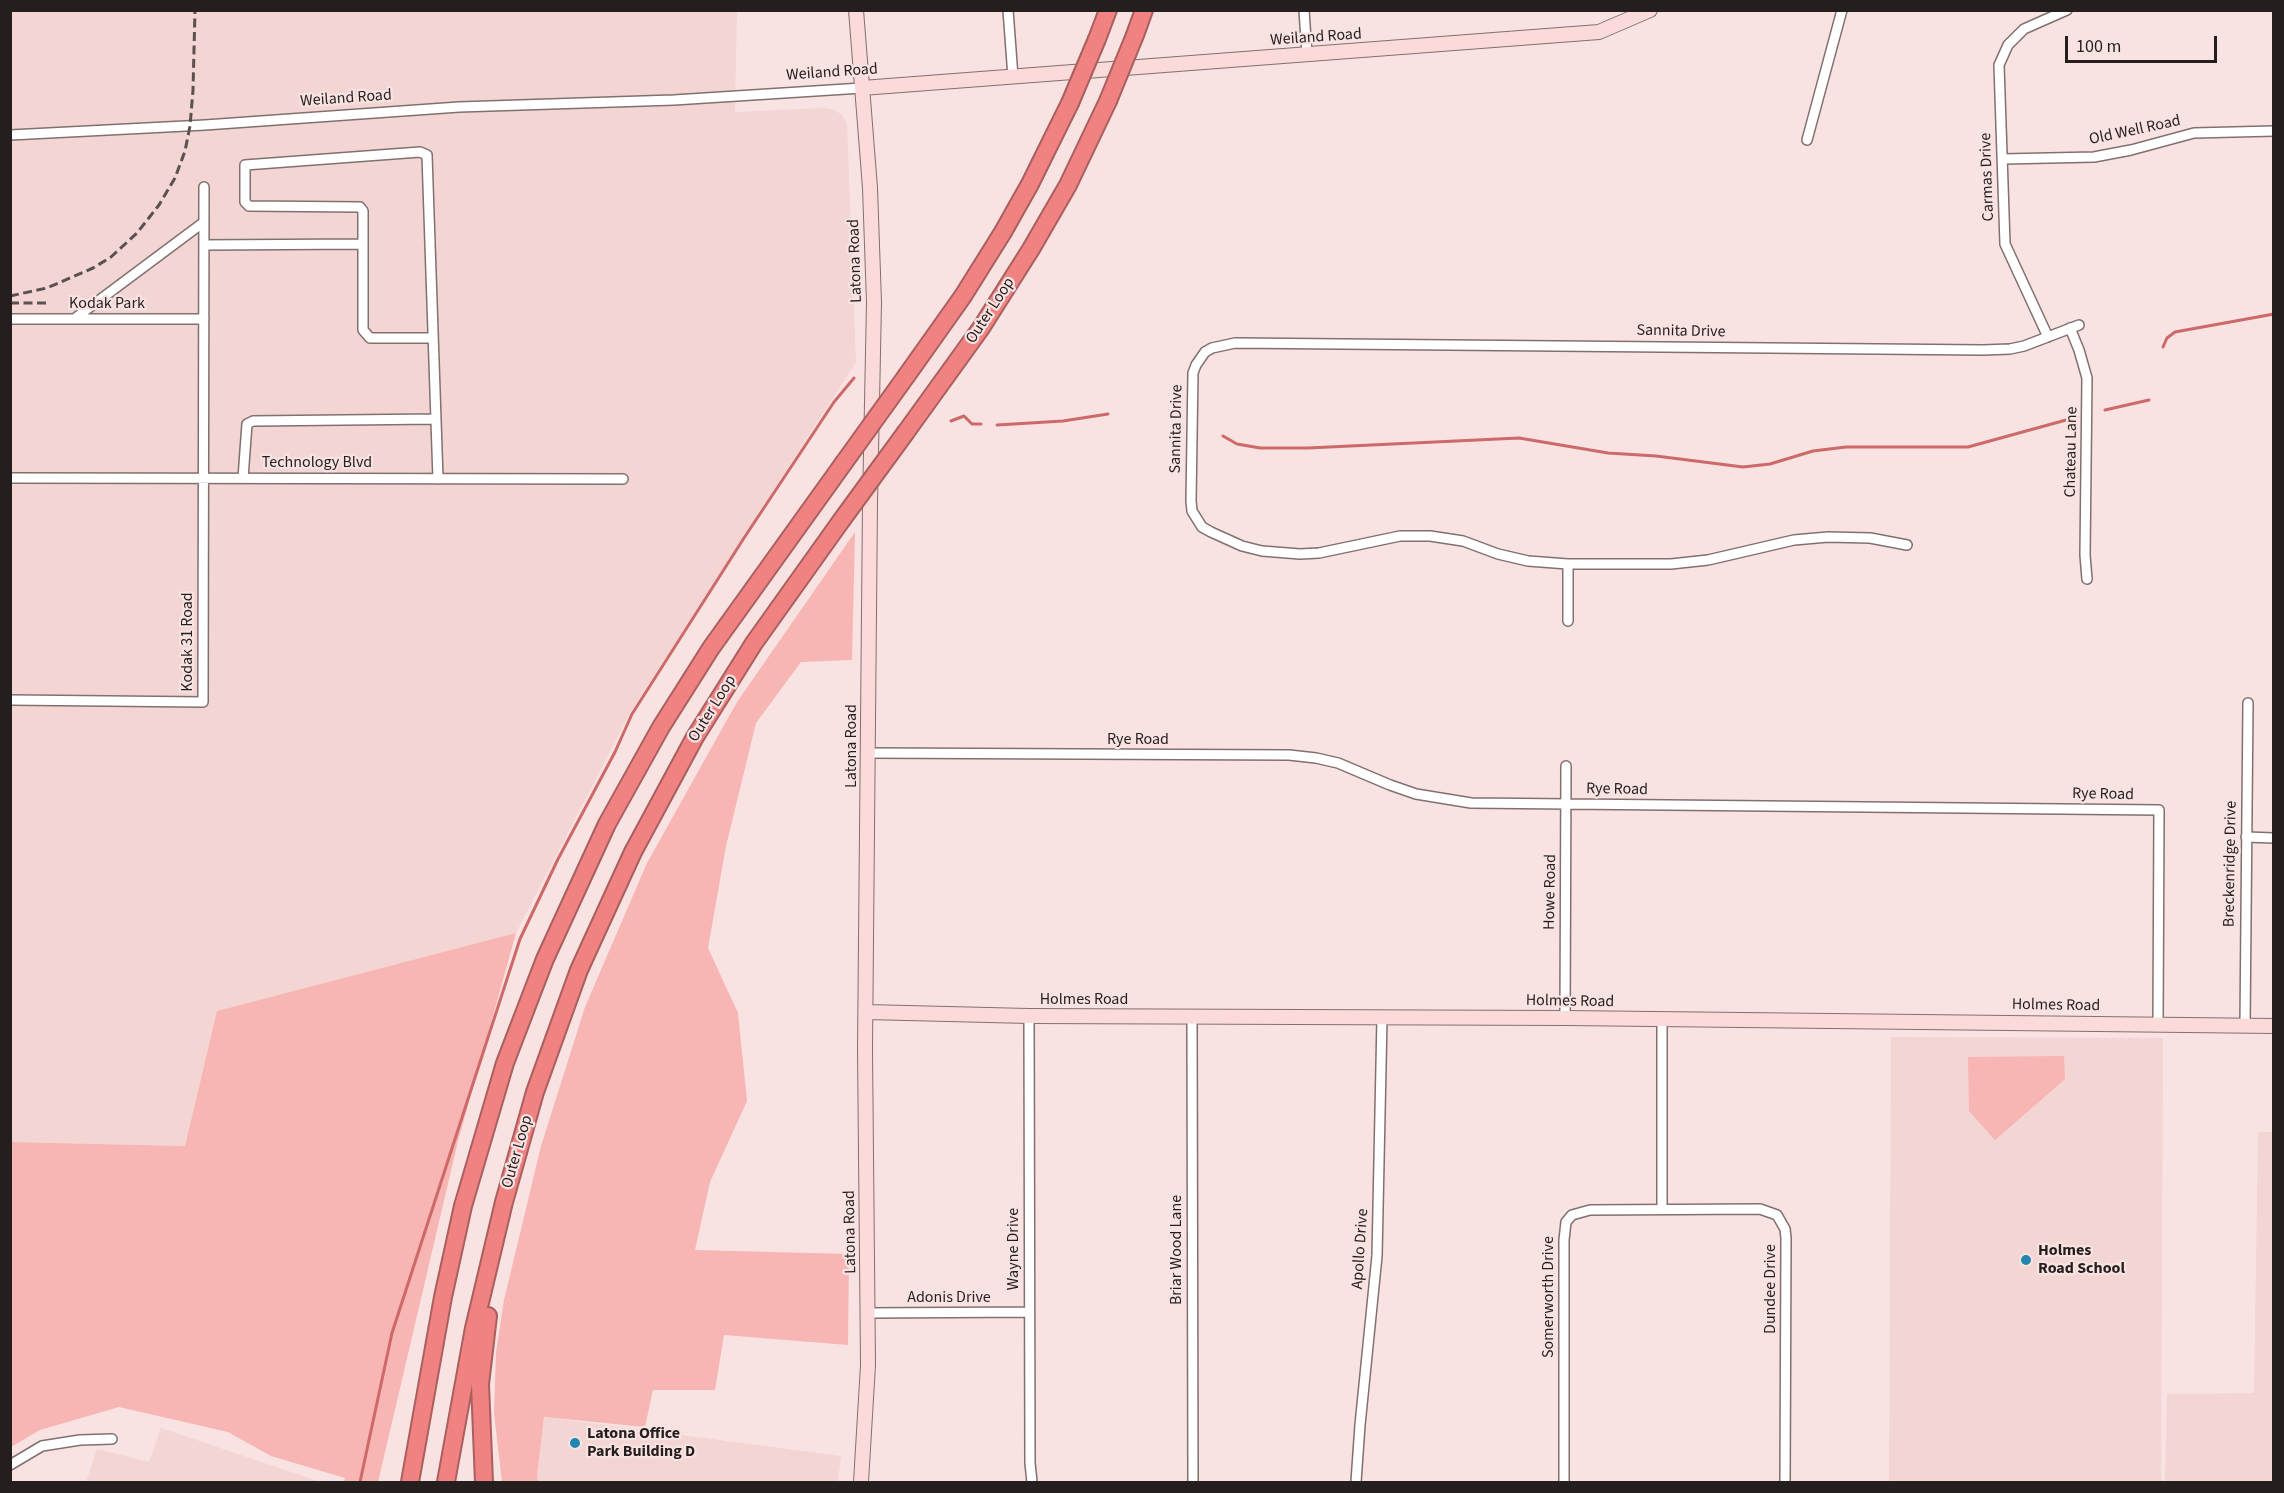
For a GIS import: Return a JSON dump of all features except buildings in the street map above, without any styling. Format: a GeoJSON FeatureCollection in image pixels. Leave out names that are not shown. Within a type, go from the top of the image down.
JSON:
{"type":"FeatureCollection","features":[{"type":"Feature","properties":{"kind":"highway","name":"Outer Loop"},"geometry":{"type":"LineString","coordinates":[[410,1482],[450,1260],[489,1116],[531,993],[575,890],[624,792],[691,679],[727,625],[963,296],[993,249],[1030,184],[1070,103],[1108,10]]}},
{"type":"Feature","properties":{"kind":"highway","name":"Outer Loop"},"geometry":{"type":"LineString","coordinates":[[446,1482],[474,1328],[513,1165],[535,1092],[573,987],[605,910],[641,836],[695,737],[729,682],[976,336],[1031,249],[1068,185],[1108,101],[1144,10]]}},
{"type":"Feature","properties":{"kind":"highway"},"geometry":{"type":"LineString","coordinates":[[484,1482],[480,1384],[482,1354],[513,1165]]}},
{"type":"Feature","properties":{"kind":"highway"},"geometry":{"type":"LineString","coordinates":[[400,1482],[430,1368]]}},
{"type":"Feature","properties":{"kind":"highway"},"geometry":{"type":"LineString","coordinates":[[481,1426],[490,1482]]}},
{"type":"Feature","properties":{"kind":"street","name":"Latona Road"},"geometry":{"type":"LineString","coordinates":[[856,10],[871,206],[874,302],[866,1012],[868,1313],[866,1420],[861,1482]]}},
{"type":"Feature","properties":{"kind":"street"},"geometry":{"type":"LineString","coordinates":[[1008,10],[1013,77]]}},
{"type":"Feature","properties":{"kind":"street"},"geometry":{"type":"LineString","coordinates":[[1304,10],[1307,55]]}},
{"type":"Feature","properties":{"kind":"street","name":"Weiland Road"},"geometry":{"type":"LineString","coordinates":[[10,135],[205,125],[459,107],[674,99],[862,88],[1307,55],[1599,32],[1650,10]]}},
{"type":"Feature","properties":{"kind":"street"},"geometry":{"type":"LineString","coordinates":[[1807,140],[1842,10]]}},
{"type":"Feature","properties":{"kind":"street","name":"Carmas Drive"},"geometry":{"type":"LineString","coordinates":[[2048,337],[2006,244],[1999,65],[2003,52],[2024,29],[2067,10]]}},
{"type":"Feature","properties":{"kind":"street","name":"Old Well Road"},"geometry":{"type":"LineString","coordinates":[[2002,159],[2094,157],[2131,150],[2194,133],[2274,131]]}},
{"type":"Feature","properties":{"kind":"street"},"geometry":{"type":"LineString","coordinates":[[433,338],[370,338],[365,334],[363,330],[363,211],[360,207],[249,206],[245,202],[244,165],[420,152],[427,155],[438,478]]}},
{"type":"Feature","properties":{"kind":"street","name":"Kodak 31 Road"},"geometry":{"type":"LineString","coordinates":[[10,700],[204,702],[204,187]]}},
{"type":"Feature","properties":{"kind":"street"},"geometry":{"type":"LineString","coordinates":[[74,319],[204,222]]}},
{"type":"Feature","properties":{"kind":"street"},"geometry":{"type":"LineString","coordinates":[[204,245],[363,244]]}},
{"type":"Feature","properties":{"kind":"street","name":"Kodak Park"},"geometry":{"type":"LineString","coordinates":[[10,319],[204,319]]}},
{"type":"Feature","properties":{"kind":"street","name":"Chateau Lane"},"geometry":{"type":"LineString","coordinates":[[2048,337],[2074,327],[2087,378],[2085,555],[2087,579]]}},
{"type":"Feature","properties":{"kind":"street","name":"Sannita Drive"},"geometry":{"type":"LineString","coordinates":[[1907,545],[1870,538],[1828,537],[1775,543],[1692,563],[1568,564],[1521,559],[1463,541],[1437,536],[1400,536],[1340,549],[1300,554],[1262,551],[1242,546],[1211,532],[1195,519],[1191,501],[1192,381],[1196,365],[1205,352],[1212,348],[1235,343],[1983,350],[2010,349],[2048,337]]}},
{"type":"Feature","properties":{"kind":"street"},"geometry":{"type":"LineString","coordinates":[[243,478],[247,424],[253,421],[436,419]]}},
{"type":"Feature","properties":{"kind":"street","name":"Technology Blvd"},"geometry":{"type":"LineString","coordinates":[[10,478],[623,479]]}},
{"type":"Feature","properties":{"kind":"street"},"geometry":{"type":"LineString","coordinates":[[1568,564],[1568,621]]}},
{"type":"Feature","properties":{"kind":"street","name":"Breckenridge Drive"},"geometry":{"type":"LineString","coordinates":[[2245,1026],[2248,703]]}},
{"type":"Feature","properties":{"kind":"street","name":"Rye Road"},"geometry":{"type":"LineString","coordinates":[[868,753],[1289,755],[1338,763],[1390,785],[1443,800],[1471,803],[2159,810],[2158,1024]]}},
{"type":"Feature","properties":{"kind":"street","name":"Howe Road"},"geometry":{"type":"LineString","coordinates":[[1565,1018],[1566,766]]}},
{"type":"Feature","properties":{"kind":"street"},"geometry":{"type":"LineString","coordinates":[[2246,837],[2274,838]]}},
{"type":"Feature","properties":{"kind":"street","name":"Holmes Road"},"geometry":{"type":"LineString","coordinates":[[866,1012],[1029,1016],[1565,1018],[2274,1026]]}},
{"type":"Feature","properties":{"kind":"street","name":"Wayne Drive"},"geometry":{"type":"LineString","coordinates":[[1029,1016],[1029,1312],[1032,1482]]}},
{"type":"Feature","properties":{"kind":"street","name":"Briar Wood Lane"},"geometry":{"type":"LineString","coordinates":[[1192,1017],[1193,1482]]}},
{"type":"Feature","properties":{"kind":"street","name":"Apollo Drive"},"geometry":{"type":"LineString","coordinates":[[1356,1482],[1378,1245],[1382,1018]]}},
{"type":"Feature","properties":{"kind":"street"},"geometry":{"type":"LineString","coordinates":[[1662,1020],[1662,1209]]}},
{"type":"Feature","properties":{"kind":"street","name":"Somerworth Drive"},"geometry":{"type":"LineString","coordinates":[[1564,1482],[1564,1240],[1566,1222],[1572,1215],[1590,1209],[1662,1209]]}},
{"type":"Feature","properties":{"kind":"street","name":"Dundee Drive"},"geometry":{"type":"LineString","coordinates":[[1662,1209],[1760,1209],[1777,1215],[1782,1221],[1786,1238],[1785,1482]]}},
{"type":"Feature","properties":{"kind":"street","name":"Adonis Drive"},"geometry":{"type":"LineString","coordinates":[[868,1313],[1029,1312]]}},
{"type":"Feature","properties":{"kind":"street"},"geometry":{"type":"LineString","coordinates":[[10,1465],[42,1446],[80,1440],[112,1440]]}},
{"type":"Feature","properties":{"kind":"shaded area"},"geometry":{"type":"Polygon","coordinates":[[[11,11],[737,11],[735,112],[824,108],[835,110],[842,115],[847,124],[856,362],[631,711],[516,933],[217,1011],[185,1146],[11,1142],[11,11]]]}},
{"type":"Feature","properties":{"kind":"shaded area"},"geometry":{"type":"Polygon","coordinates":[[[855,532],[852,660],[801,662],[756,723],[726,846],[708,948],[738,1013],[747,1101],[710,1182],[695,1250],[849,1254],[848,1345],[724,1335],[715,1390],[653,1390],[645,1427],[544,1417],[538,1482],[502,1482],[494,1413],[496,1352],[504,1300],[541,1146],[585,1007],[647,863],[737,702],[855,532]]]}},
{"type":"Feature","properties":{"kind":"shaded area"},"geometry":{"type":"Polygon","coordinates":[[[516,933],[458,1141],[378,1482],[344,1482],[345,1478],[271,1456],[228,1432],[119,1407],[40,1430],[11,1447],[11,1142],[185,1146],[217,1011],[516,933]]]}},
{"type":"Feature","properties":{"kind":"shaded area","name":"Holmes Road School"},"geometry":{"type":"Polygon","coordinates":[[[1891,1037],[2163,1038],[2161,1482],[1889,1482],[1891,1037]]]}},
{"type":"Feature","properties":{"kind":"shaded area"},"geometry":{"type":"Polygon","coordinates":[[[2064,1056],[2065,1079],[1995,1140],[1969,1111],[1968,1057],[2064,1056]]]}},
{"type":"Feature","properties":{"kind":"shaded area"},"geometry":{"type":"Polygon","coordinates":[[[2258,1132],[2274,1132],[2273,1482],[2165,1482],[2167,1394],[2254,1393],[2258,1132]]]}},
{"type":"Feature","properties":{"kind":"shaded area"},"geometry":{"type":"Polygon","coordinates":[[[544,1417],[841,1456],[838,1482],[538,1482],[544,1417]]]}},
{"type":"Feature","properties":{"kind":"shaded area"},"geometry":{"type":"Polygon","coordinates":[[[161,1428],[321,1482],[86,1482],[97,1449],[149,1462],[161,1428]]]}},
{"type":"Feature","properties":{"kind":"waterway"},"geometry":{"type":"LineString","coordinates":[[2163,347],[2167,338],[2175,332],[2274,314]]}},
{"type":"Feature","properties":{"kind":"waterway"},"geometry":{"type":"LineString","coordinates":[[360,1482],[392,1333],[520,939],[632,714],[744,538],[834,402],[854,378]]}},
{"type":"Feature","properties":{"kind":"waterway"},"geometry":{"type":"LineString","coordinates":[[2105,410],[2149,400]]}},
{"type":"Feature","properties":{"kind":"waterway"},"geometry":{"type":"LineString","coordinates":[[997,425],[1063,421],[1108,414]]}},
{"type":"Feature","properties":{"kind":"waterway"},"geometry":{"type":"LineString","coordinates":[[951,421],[964,416],[972,424],[981,424]]}},
{"type":"Feature","properties":{"kind":"waterway"},"geometry":{"type":"LineString","coordinates":[[1223,436],[1237,444],[1260,448],[1308,448],[1519,438],[1608,453],[1656,456],[1743,467],[1770,464],[1813,451],[1846,447],[1968,447],[2077,417]]}},
{"type":"Feature","properties":{"kind":"railway"},"geometry":{"type":"LineString","coordinates":[[10,296],[47,288],[93,268],[111,257],[137,233],[159,205],[175,178],[185,151],[190,126],[195,10]]}},
{"type":"Feature","properties":{"kind":"railway"},"geometry":{"type":"LineString","coordinates":[[10,303],[48,303]]}},
{"type":"Feature","properties":{"kind":"place","name":"Holmes Road School"},"geometry":{"type":"Point","coordinates":[2026,1260]}},
{"type":"Feature","properties":{"kind":"place","name":"Latona Office Park Building D"},"geometry":{"type":"Point","coordinates":[575,1443]}}]}
